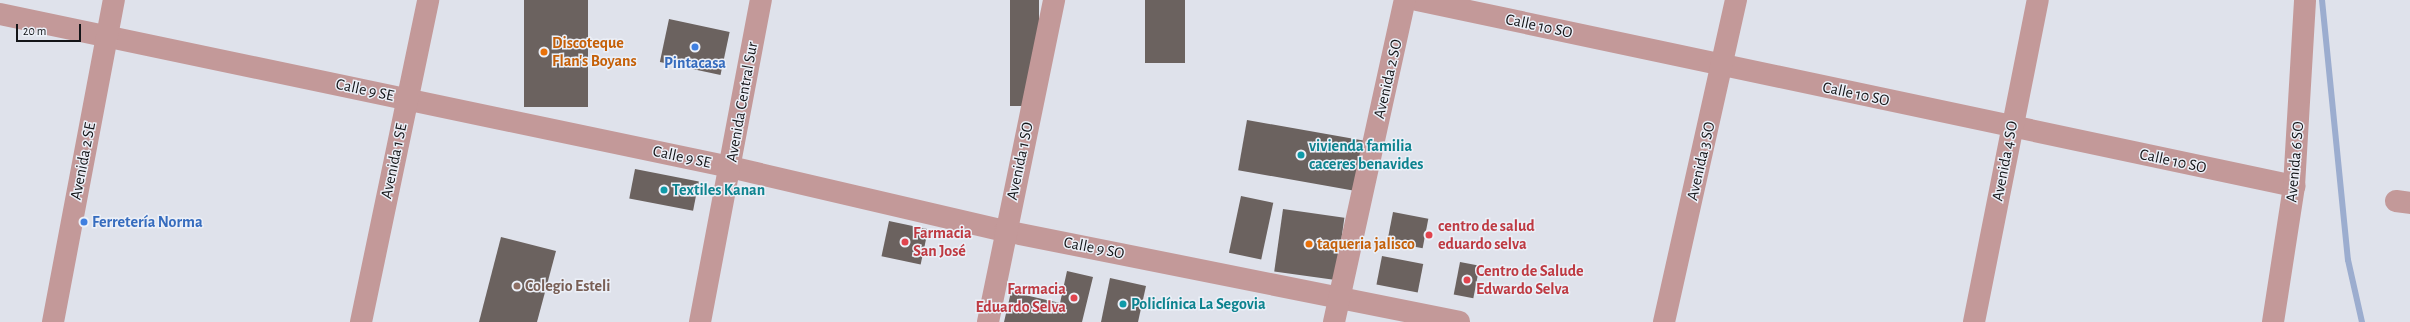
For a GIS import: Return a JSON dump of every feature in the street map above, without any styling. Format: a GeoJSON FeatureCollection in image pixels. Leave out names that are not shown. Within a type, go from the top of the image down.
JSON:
{"type":"FeatureCollection","features":[{"type":"Feature","properties":{"kind":"street","name":"Avenida 2 SE"},"geometry":{"type":"LineString","coordinates":[[53,322],[114,0]]}},
{"type":"Feature","properties":{"kind":"street","name":"Avenida 1 SE"},"geometry":{"type":"LineString","coordinates":[[361,322],[428,0]]}},
{"type":"Feature","properties":{"kind":"street","name":"Avenida Central Sur"},"geometry":{"type":"LineString","coordinates":[[700,322],[761,0]]}},
{"type":"Feature","properties":{"kind":"street","name":"Avenida 1 SO"},"geometry":{"type":"LineString","coordinates":[[988,322],[1005,230],[1054,0]]}},
{"type":"Feature","properties":{"kind":"street","name":"Avenida 2 SO"},"geometry":{"type":"LineString","coordinates":[[1334,322],[1406,0]]}},
{"type":"Feature","properties":{"kind":"street","name":"Calle 10 SO"},"geometry":{"type":"LineString","coordinates":[[1418,0],[2294,186]]}},
{"type":"Feature","properties":{"kind":"street","name":"Avenida 3 SO"},"geometry":{"type":"LineString","coordinates":[[1664,322],[1723,65],[1736,0]]}},
{"type":"Feature","properties":{"kind":"street","name":"Avenida 4 SO"},"geometry":{"type":"LineString","coordinates":[[1974,322],[2038,0]]}},
{"type":"Feature","properties":{"kind":"street","name":"Avenida 6 SO"},"geometry":{"type":"LineString","coordinates":[[2272,322],[2294,186],[2305,0]]}},
{"type":"Feature","properties":{"kind":"street","name":"Calle 9 SE"},"geometry":{"type":"LineString","coordinates":[[0,14],[730,167]]}},
{"type":"Feature","properties":{"kind":"street","name":"Calle 9 SO"},"geometry":{"type":"LineString","coordinates":[[730,167],[1005,230],[1459,322]]}},
{"type":"Feature","properties":{"kind":"building","name":"Discoteque Flan's Boyans"},"geometry":{"type":"Polygon","coordinates":[[[524,0],[588,0],[588,107],[524,107],[524,0]]]}},
{"type":"Feature","properties":{"kind":"building"},"geometry":{"type":"Polygon","coordinates":[[[1010,0],[1039,0],[1039,106],[1010,106],[1010,0]]]}},
{"type":"Feature","properties":{"kind":"building"},"geometry":{"type":"Polygon","coordinates":[[[1145,0],[1185,0],[1185,63],[1145,63],[1145,0]]]}},
{"type":"Feature","properties":{"kind":"building","name":"Pintacasa"},"geometry":{"type":"Polygon","coordinates":[[[669,19],[730,32],[720,75],[660,62],[669,19]]]}},
{"type":"Feature","properties":{"kind":"building","name":"vivienda familia caceres benavides"},"geometry":{"type":"Polygon","coordinates":[[[1247,120],[1363,140],[1354,191],[1238,170],[1247,120]]]}},
{"type":"Feature","properties":{"kind":"building","name":"Textiles Kanan"},"geometry":{"type":"Polygon","coordinates":[[[635,169],[699,181],[693,211],[629,198],[635,169]]]}},
{"type":"Feature","properties":{"kind":"building"},"geometry":{"type":"Polygon","coordinates":[[[1241,196],[1273,203],[1261,260],[1229,253],[1241,196]]]}},
{"type":"Feature","properties":{"kind":"building","name":"taqueria jalisco"},"geometry":{"type":"Polygon","coordinates":[[[1283,209],[1344,218],[1336,280],[1274,271],[1283,209]]]}},
{"type":"Feature","properties":{"kind":"building"},"geometry":{"type":"Polygon","coordinates":[[[1393,212],[1428,219],[1423,248],[1387,241],[1393,212]]]}},
{"type":"Feature","properties":{"kind":"building","name":"Farmacia San José"},"geometry":{"type":"Polygon","coordinates":[[[889,221],[928,229],[921,265],[882,256],[889,221]]]}},
{"type":"Feature","properties":{"kind":"building","name":"Colegio Esteli"},"geometry":{"type":"Polygon","coordinates":[[[501,237],[556,251],[537,322],[479,322],[501,237]]]}},
{"type":"Feature","properties":{"kind":"building"},"geometry":{"type":"Polygon","coordinates":[[[1382,256],[1423,264],[1418,292],[1376,284],[1382,256]]]}},
{"type":"Feature","properties":{"kind":"building","name":"Centro de Salude Edwardo Selva"},"geometry":{"type":"Polygon","coordinates":[[[1460,262],[1480,266],[1473,298],[1454,294],[1460,262]]]}},
{"type":"Feature","properties":{"kind":"building","name":"Farmacia Eduardo Selva"},"geometry":{"type":"Polygon","coordinates":[[[1067,271],[1093,277],[1082,322],[1004,322],[1011,292],[1060,303],[1067,271]]]}},
{"type":"Feature","properties":{"kind":"building","name":"Policlínica La Segovia"},"geometry":{"type":"Polygon","coordinates":[[[1110,278],[1146,286],[1138,322],[1101,322],[1110,278]]]}},
{"type":"Feature","properties":{"kind":"waterway"},"geometry":{"type":"LineString","coordinates":[[2322,0],[2348,260],[2362,322]]}},
{"type":"Feature","properties":{"kind":"place","name":"Pintacasa"},"geometry":{"type":"Point","coordinates":[695,47]}},
{"type":"Feature","properties":{"kind":"place","name":"Discoteque Flan's Boyans"},"geometry":{"type":"Point","coordinates":[544,52]}},
{"type":"Feature","properties":{"kind":"place","name":"vivienda familia caceres benavides"},"geometry":{"type":"Point","coordinates":[1301,155]}},
{"type":"Feature","properties":{"kind":"place","name":"Textiles Kanan"},"geometry":{"type":"Point","coordinates":[664,190]}},
{"type":"Feature","properties":{"kind":"place","name":"Ferretería Norma"},"geometry":{"type":"Point","coordinates":[84,222]}},
{"type":"Feature","properties":{"kind":"place","name":"centro de salud eduardo selva"},"geometry":{"type":"Point","coordinates":[1429,235]}},
{"type":"Feature","properties":{"kind":"place","name":"Farmacia San José"},"geometry":{"type":"Point","coordinates":[905,242]}},
{"type":"Feature","properties":{"kind":"place","name":"taqueria jalisco"},"geometry":{"type":"Point","coordinates":[1309,244]}},
{"type":"Feature","properties":{"kind":"place","name":"Centro de Salude Edwardo Selva"},"geometry":{"type":"Point","coordinates":[1467,280]}},
{"type":"Feature","properties":{"kind":"place","name":"Colegio Esteli"},"geometry":{"type":"Point","coordinates":[517,286]}},
{"type":"Feature","properties":{"kind":"place","name":"Farmacia Eduardo Selva"},"geometry":{"type":"Point","coordinates":[1074,298]}},
{"type":"Feature","properties":{"kind":"place","name":"Policlínica La Segovia"},"geometry":{"type":"Point","coordinates":[1123,304]}}]}
